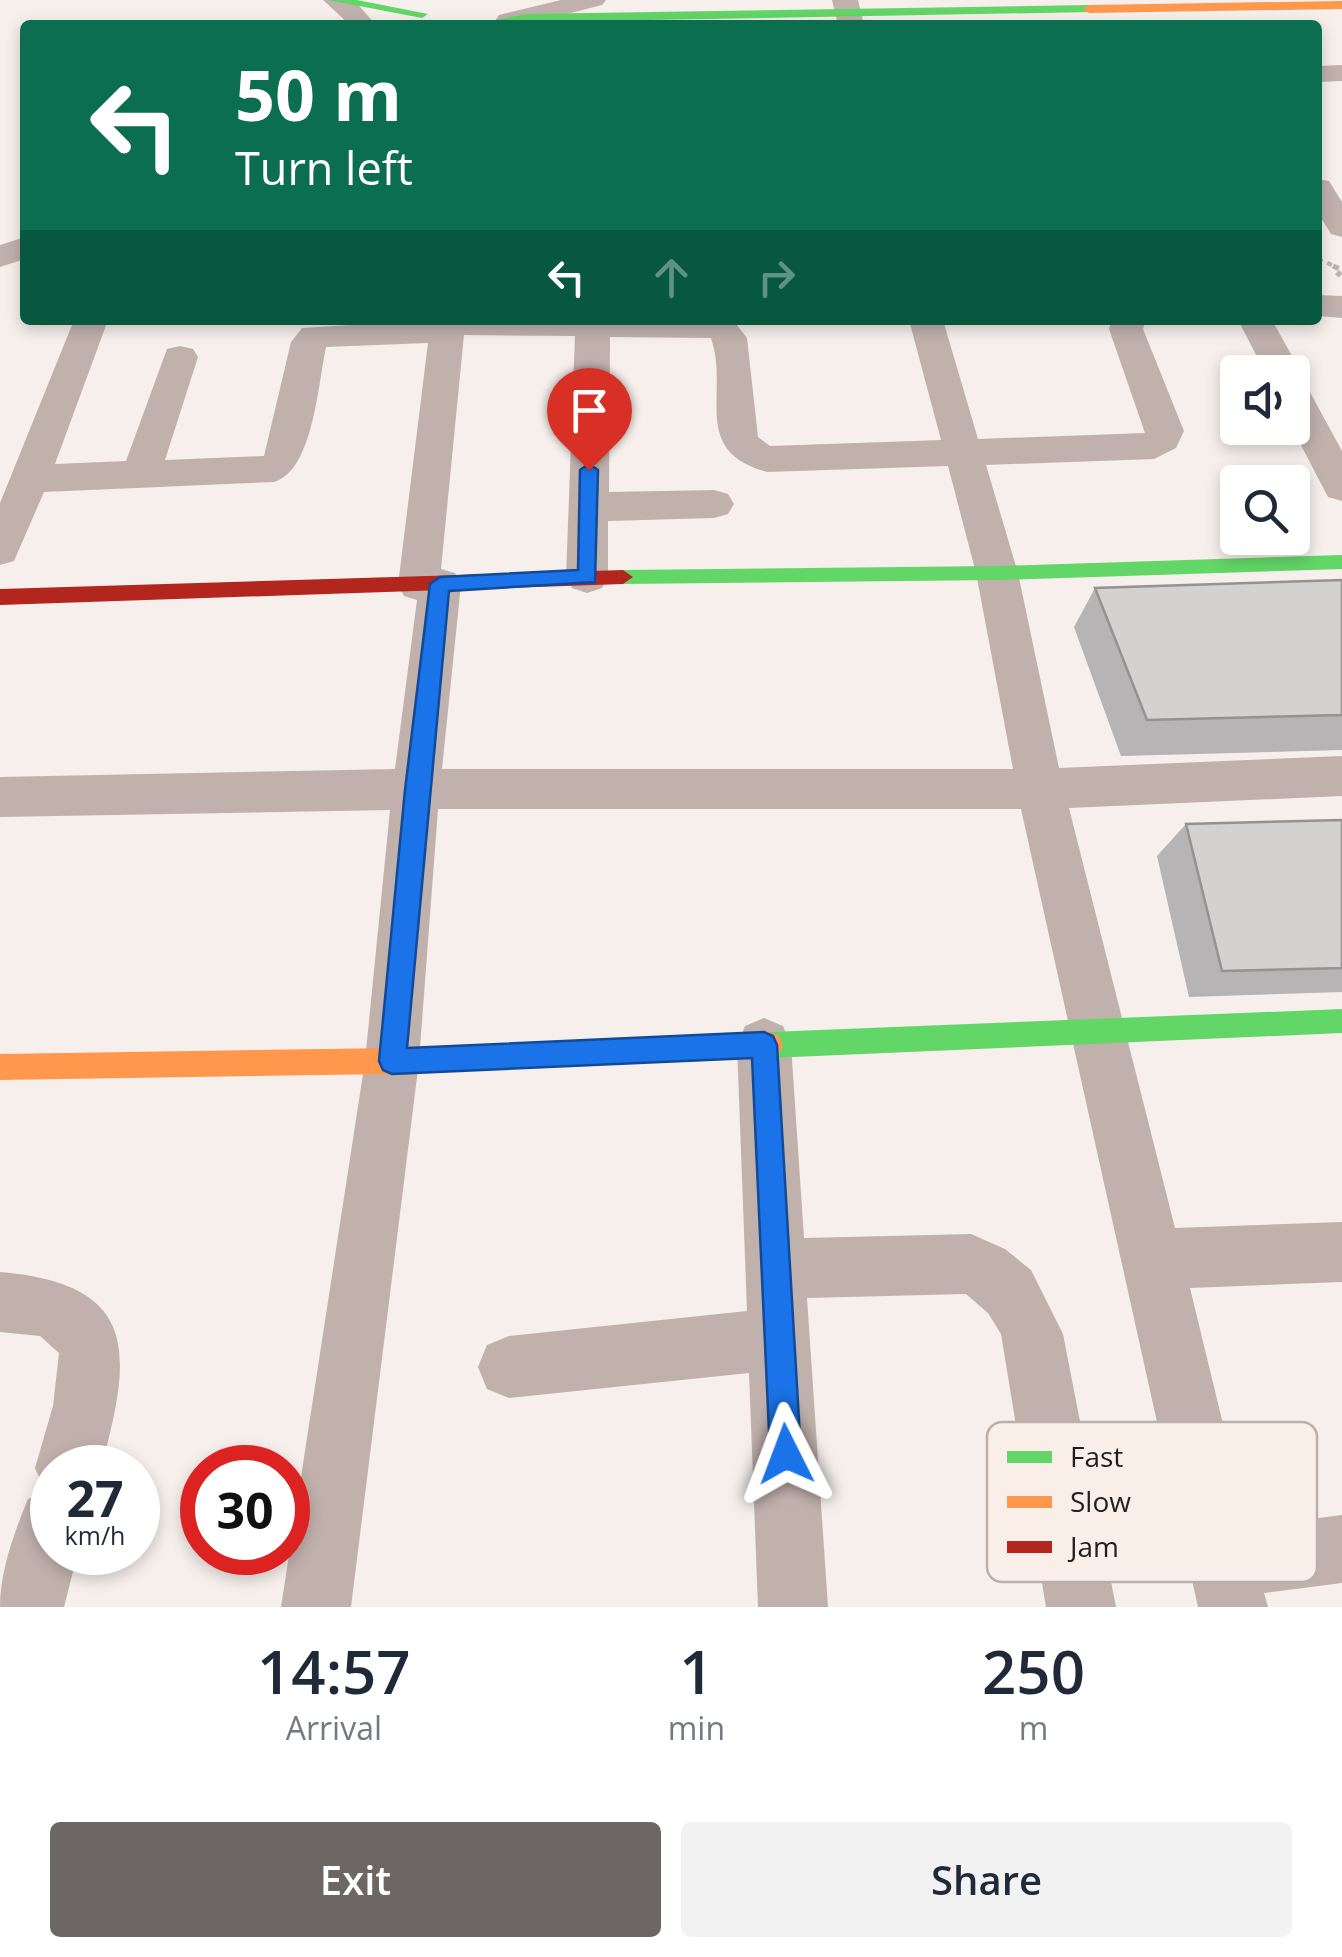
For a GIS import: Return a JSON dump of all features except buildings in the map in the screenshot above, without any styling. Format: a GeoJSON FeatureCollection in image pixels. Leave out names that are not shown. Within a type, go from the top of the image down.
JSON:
{"type":"FeatureCollection","features":[{"type":"Feature","properties":{"kind":"street"},"geometry":{"type":"LineString","coordinates":[[335,0],[429,13]]}},
{"type":"Feature","properties":{"kind":"street"},"geometry":{"type":"LineString","coordinates":[[335,0],[352,10],[359,20]]}},
{"type":"Feature","properties":{"kind":"street"},"geometry":{"type":"LineString","coordinates":[[491,17],[593,0]]}},
{"type":"Feature","properties":{"kind":"street"},"geometry":{"type":"LineString","coordinates":[[672,0],[845,10]]}},
{"type":"Feature","properties":{"kind":"street"},"geometry":{"type":"LineString","coordinates":[[588,20],[845,10],[1342,5]]}},
{"type":"Feature","properties":{"kind":"street"},"geometry":{"type":"LineString","coordinates":[[491,17],[519,20]]}},
{"type":"Feature","properties":{"kind":"street"},"geometry":{"type":"LineString","coordinates":[[1322,194],[1342,227]]}},
{"type":"Feature","properties":{"kind":"street"},"geometry":{"type":"LineString","coordinates":[[0,550],[89,325]]}},
{"type":"Feature","properties":{"kind":"street"},"geometry":{"type":"LineString","coordinates":[[30,480],[274,470],[283,459],[310,339],[447,325],[416,790],[392,1061],[316,1607]]}},
{"type":"Feature","properties":{"kind":"street"},"geometry":{"type":"LineString","coordinates":[[588,577],[593,325]]}},
{"type":"Feature","properties":{"kind":"street"},"geometry":{"type":"LineString","coordinates":[[642,325],[725,330],[730,338],[739,438],[755,456],[767,459],[1148,448],[1160,443],[1165,430],[1127,325]]}},
{"type":"Feature","properties":{"kind":"street"},"geometry":{"type":"LineString","coordinates":[[927,325],[996,574],[1040,789],[1190,1422]]}},
{"type":"Feature","properties":{"kind":"street"},"geometry":{"type":"LineString","coordinates":[[1258,325],[1274,355]]}},
{"type":"Feature","properties":{"kind":"street"},"geometry":{"type":"LineString","coordinates":[[141,473],[180,356]]}},
{"type":"Feature","properties":{"kind":"street"},"geometry":{"type":"LineString","coordinates":[[1310,427],[1342,488]]}},
{"type":"Feature","properties":{"kind":"street"},"geometry":{"type":"LineString","coordinates":[[588,507],[714,504]]}},
{"type":"Feature","properties":{"kind":"street"},"geometry":{"type":"LineString","coordinates":[[0,597],[588,577],[996,574],[1342,562]]}},
{"type":"Feature","properties":{"kind":"street"},"geometry":{"type":"LineString","coordinates":[[0,797],[416,790],[1040,789],[1342,776]]}},
{"type":"Feature","properties":{"kind":"street"},"geometry":{"type":"LineString","coordinates":[[0,1067],[392,1061],[1342,1021]]}},
{"type":"Feature","properties":{"kind":"street"},"geometry":{"type":"LineString","coordinates":[[764,1045],[792,1607]]}},
{"type":"Feature","properties":{"kind":"street"},"geometry":{"type":"LineString","coordinates":[[1153,1259],[1342,1252]]}},
{"type":"Feature","properties":{"kind":"street"},"geometry":{"type":"LineString","coordinates":[[776,1269],[971,1264],[998,1276],[1018,1298],[1032,1334],[1048,1422]]}},
{"type":"Feature","properties":{"kind":"street"},"geometry":{"type":"LineString","coordinates":[[0,1302],[37,1302],[64,1310],[81,1326],[90,1350],[90,1381],[74,1445]]}},
{"type":"Feature","properties":{"kind":"street"},"geometry":{"type":"LineString","coordinates":[[509,1367],[780,1339]]}},
{"type":"Feature","properties":{"kind":"street"},"geometry":{"type":"LineString","coordinates":[[1317,1557],[1342,1549]]}},
{"type":"Feature","properties":{"kind":"street"},"geometry":{"type":"LineString","coordinates":[[29,1607],[38,1575]]}},
{"type":"Feature","properties":{"kind":"street"},"geometry":{"type":"LineString","coordinates":[[1077,1582],[1081,1607]]}},
{"type":"Feature","properties":{"kind":"traffic: fast"},"geometry":{"type":"LineString","coordinates":[[334,0],[422,14]]}},
{"type":"Feature","properties":{"kind":"traffic: fast"},"geometry":{"type":"LineString","coordinates":[[510,20],[1089,9]]}},
{"type":"Feature","properties":{"kind":"traffic: fast"},"geometry":{"type":"LineString","coordinates":[[623,577],[997,573],[1342,562]]}},
{"type":"Feature","properties":{"kind":"traffic: fast"},"geometry":{"type":"LineString","coordinates":[[770,1045],[1342,1021]]}},
{"type":"Feature","properties":{"kind":"traffic: slow"},"geometry":{"type":"LineString","coordinates":[[1089,9],[1342,5]]}},
{"type":"Feature","properties":{"kind":"traffic: slow"},"geometry":{"type":"LineString","coordinates":[[0,1067],[392,1061],[770,1045]]}},
{"type":"Feature","properties":{"kind":"traffic: jam"},"geometry":{"type":"LineString","coordinates":[[0,597],[623,577]]}},
{"type":"Feature","properties":{"kind":"route"},"geometry":{"type":"LineString","coordinates":[[589,470],[588,577],[440,584],[416,790],[392,1061],[764,1045],[786,1454]]}}]}
